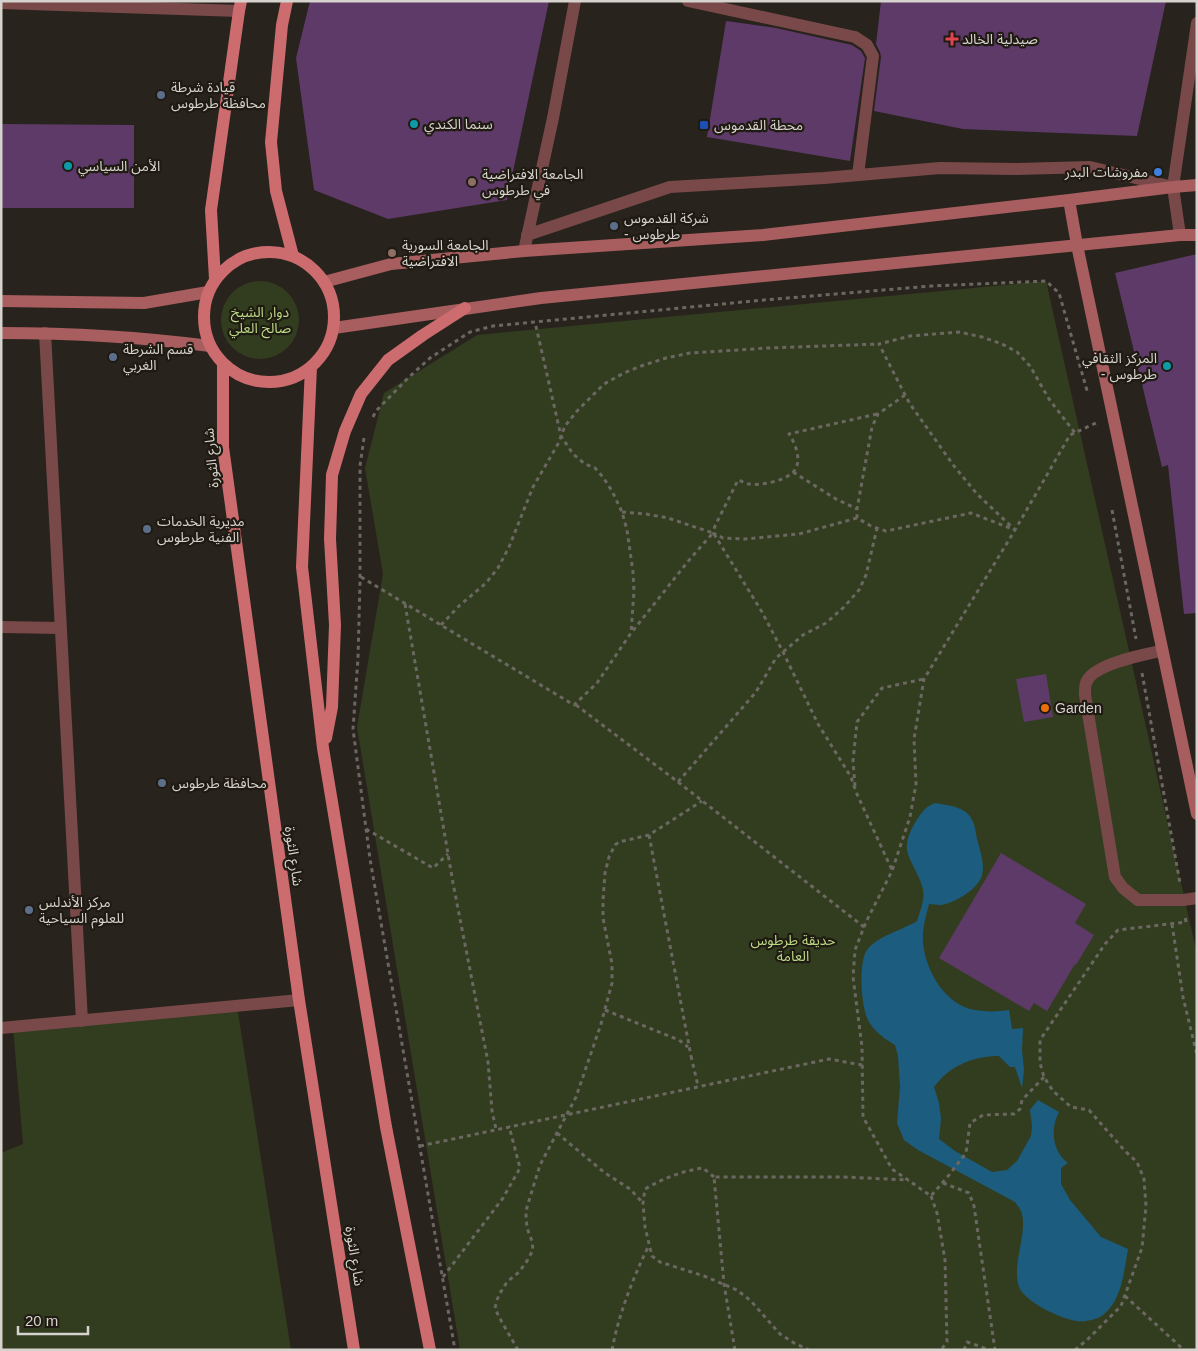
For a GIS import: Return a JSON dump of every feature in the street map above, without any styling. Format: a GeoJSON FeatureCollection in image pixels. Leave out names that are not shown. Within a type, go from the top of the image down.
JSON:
{"type":"FeatureCollection","features":[{"type":"Feature","properties":{"kind":"main road"},"geometry":{"type":"LineString","coordinates":[[288,1],[282,25],[271,142],[276,191],[293,256]]}},
{"type":"Feature","properties":{"kind":"main road"},"geometry":{"type":"LineString","coordinates":[[215,279],[211,210],[240,6]]}},
{"type":"Feature","properties":{"kind":"main road"},"geometry":{"type":"LineString","coordinates":[[324,282],[391,264],[524,251],[763,235],[1197,185]]}},
{"type":"Feature","properties":{"kind":"main road"},"geometry":{"type":"LineString","coordinates":[[1069,200],[1161,651],[1197,814]]}},
{"type":"Feature","properties":{"kind":"main road"},"geometry":{"type":"LineString","coordinates":[[334,328],[540,298],[1180,235],[1197,235]]}},
{"type":"Feature","properties":{"kind":"main road"},"geometry":{"type":"LineString","coordinates":[[272,252],[293,256],[318,274],[324,282],[333,307],[334,328],[326,349],[312,367],[295,377],[276,382],[257,382],[239,376],[223,364],[210,346],[204,329],[203,310],[208,292],[215,279],[230,264],[250,255],[272,252]]}},
{"type":"Feature","properties":{"kind":"main road"},"geometry":{"type":"LineString","coordinates":[[1,301],[144,304],[208,292]]}},
{"type":"Feature","properties":{"kind":"main road"},"geometry":{"type":"LineString","coordinates":[[324,748],[332,707],[335,625],[330,539],[332,475],[345,430],[361,394],[388,360],[465,308]]}},
{"type":"Feature","properties":{"kind":"main road"},"geometry":{"type":"LineString","coordinates":[[1,333],[123,336],[210,346]]}},
{"type":"Feature","properties":{"kind":"main road","name":"شارع الثورة"},"geometry":{"type":"LineString","coordinates":[[223,364],[223,447],[299,1000],[354,1350]]}},
{"type":"Feature","properties":{"kind":"main road"},"geometry":{"type":"LineString","coordinates":[[312,367],[302,567],[324,748],[386,1128],[430,1350]]}},
{"type":"Feature","properties":{"kind":"street"},"geometry":{"type":"LineString","coordinates":[[524,251],[553,118],[575,1]]}},
{"type":"Feature","properties":{"kind":"street"},"geometry":{"type":"LineString","coordinates":[[688,1],[855,37],[867,45],[873,56],[858,175]]}},
{"type":"Feature","properties":{"kind":"street"},"geometry":{"type":"LineString","coordinates":[[1,3],[240,6]]}},
{"type":"Feature","properties":{"kind":"street"},"geometry":{"type":"LineString","coordinates":[[1180,235],[1173,187],[1197,23]]}},
{"type":"Feature","properties":{"kind":"street"},"geometry":{"type":"LineString","coordinates":[[527,235],[670,187],[824,178],[940,168],[1017,170],[1090,167],[1173,187]]}},
{"type":"Feature","properties":{"kind":"street"},"geometry":{"type":"LineString","coordinates":[[45,333],[82,1021]]}},
{"type":"Feature","properties":{"kind":"street"},"geometry":{"type":"LineString","coordinates":[[1,627],[61,628]]}},
{"type":"Feature","properties":{"kind":"street"},"geometry":{"type":"LineString","coordinates":[[1161,651],[1139,656],[1094,672],[1086,683],[1085,695],[1115,877],[1123,888],[1138,900],[1183,900],[1197,898]]}},
{"type":"Feature","properties":{"kind":"street"},"geometry":{"type":"LineString","coordinates":[[1,1028],[299,1000]]}},
{"type":"Feature","properties":{"kind":"path"},"geometry":{"type":"LineString","coordinates":[[372,418],[376,411],[430,358],[470,332],[494,326],[794,297],[931,286],[1046,281],[1058,293],[1088,396]]}},
{"type":"Feature","properties":{"kind":"path"},"geometry":{"type":"LineString","coordinates":[[535,322],[561,436],[573,454],[585,464],[595,468],[603,477],[622,512],[627,530],[633,572],[634,591],[631,633]]}},
{"type":"Feature","properties":{"kind":"path"},"geometry":{"type":"LineString","coordinates":[[441,625],[459,606],[486,583],[498,568],[509,547],[533,487],[565,426],[577,411],[604,384],[624,373],[666,358],[708,351],[879,344],[910,336],[960,332],[1002,344],[1017,352],[1030,366],[1049,399],[1075,433]]}},
{"type":"Feature","properties":{"kind":"path"},"geometry":{"type":"LineString","coordinates":[[879,344],[905,396],[954,466],[977,494],[1015,530]]}},
{"type":"Feature","properties":{"kind":"path"},"geometry":{"type":"LineString","coordinates":[[576,705],[597,683],[631,633],[690,559],[714,533],[715,526],[738,480],[748,484],[761,485],[788,476],[796,470],[798,462],[793,441],[789,434],[878,414],[905,396]]}},
{"type":"Feature","properties":{"kind":"path"},"geometry":{"type":"LineString","coordinates":[[857,518],[872,427],[878,414]]}},
{"type":"Feature","properties":{"kind":"path"},"geometry":{"type":"LineString","coordinates":[[940,1350],[947,1342],[946,1260],[937,1213],[931,1196],[892,1169],[863,1117],[862,1047],[852,977],[855,950],[864,927],[892,871],[910,816],[916,784],[914,739],[924,680],[1070,435],[1096,423]]}},
{"type":"Feature","properties":{"kind":"path"},"geometry":{"type":"LineString","coordinates":[[364,432],[360,466],[358,658],[352,729],[370,858],[455,1350]]}},
{"type":"Feature","properties":{"kind":"path"},"geometry":{"type":"LineString","coordinates":[[793,472],[836,499],[857,509]]}},
{"type":"Feature","properties":{"kind":"path"},"geometry":{"type":"LineString","coordinates":[[1075,1350],[1121,1306],[1142,1248],[1146,1206],[1144,1179],[1137,1162],[1089,1110],[1071,1107],[1053,1091],[1044,1076],[1040,1063],[1040,1040],[1106,944],[1118,930],[1186,922],[1178,865],[1110,501]]}},
{"type":"Feature","properties":{"kind":"path"},"geometry":{"type":"LineString","coordinates":[[622,512],[668,518],[714,533],[723,538],[745,539],[799,534],[857,518],[871,526],[886,530],[971,513],[1015,530]]}},
{"type":"Feature","properties":{"kind":"path"},"geometry":{"type":"LineString","coordinates":[[678,782],[756,692],[776,658],[803,635],[826,622],[844,607],[859,590],[870,560],[876,528]]}},
{"type":"Feature","properties":{"kind":"path"},"geometry":{"type":"LineString","coordinates":[[714,533],[762,612],[818,724],[851,777],[892,871]]}},
{"type":"Feature","properties":{"kind":"path"},"geometry":{"type":"LineString","coordinates":[[360,577],[574,706],[576,705],[864,927]]}},
{"type":"Feature","properties":{"kind":"path"},"geometry":{"type":"LineString","coordinates":[[405,604],[448,854],[488,1062],[492,1111],[496,1129]]}},
{"type":"Feature","properties":{"kind":"path"},"geometry":{"type":"LineString","coordinates":[[856,792],[854,761],[857,722],[882,688],[924,680]]}},
{"type":"Feature","properties":{"kind":"path"},"geometry":{"type":"LineString","coordinates":[[518,1350],[495,1308],[496,1300],[507,1282],[519,1272],[533,1250],[527,1228],[526,1215],[540,1165],[576,1097],[602,1024],[612,982],[612,964],[603,918],[605,873],[609,857],[615,845],[619,842],[649,835],[702,801]]}},
{"type":"Feature","properties":{"kind":"path"},"geometry":{"type":"LineString","coordinates":[[366,829],[433,868],[448,854]]}},
{"type":"Feature","properties":{"kind":"path"},"geometry":{"type":"LineString","coordinates":[[649,835],[698,1086]]}},
{"type":"Feature","properties":{"kind":"path"},"geometry":{"type":"LineString","coordinates":[[1172,924],[1183,997],[1197,1055]]}},
{"type":"Feature","properties":{"kind":"path"},"geometry":{"type":"LineString","coordinates":[[605,1010],[679,1040],[688,1047],[691,1056]]}},
{"type":"Feature","properties":{"kind":"path"},"geometry":{"type":"LineString","coordinates":[[420,1146],[829,1059],[862,1065]]}},
{"type":"Feature","properties":{"kind":"path"},"geometry":{"type":"LineString","coordinates":[[931,1196],[966,1153],[970,1123],[983,1115],[1014,1114],[1020,1109],[1022,1100],[1044,1076]]}},
{"type":"Feature","properties":{"kind":"path"},"geometry":{"type":"LineString","coordinates":[[443,1278],[503,1198],[520,1168],[509,1126]]}},
{"type":"Feature","properties":{"kind":"path"},"geometry":{"type":"LineString","coordinates":[[557,1133],[605,1173],[630,1189],[643,1203]]}},
{"type":"Feature","properties":{"kind":"path"},"geometry":{"type":"LineString","coordinates":[[810,1350],[780,1334],[751,1301],[737,1290],[704,1276],[660,1262],[652,1256],[645,1226],[643,1203],[645,1189],[675,1174],[703,1168],[714,1177],[844,1177],[910,1180]]}},
{"type":"Feature","properties":{"kind":"path"},"geometry":{"type":"LineString","coordinates":[[714,1177],[724,1284],[735,1350]]}},
{"type":"Feature","properties":{"kind":"path"},"geometry":{"type":"LineString","coordinates":[[943,1183],[968,1193],[974,1206],[995,1350]]}},
{"type":"Feature","properties":{"kind":"path"},"geometry":{"type":"LineString","coordinates":[[612,1350],[616,1328],[636,1272],[649,1244]]}},
{"type":"Feature","properties":{"kind":"path"},"geometry":{"type":"LineString","coordinates":[[1125,1296],[1184,1350]]}},
{"type":"Feature","properties":{"kind":"path"},"geometry":{"type":"LineString","coordinates":[[964,1350],[967,1342],[990,1350]]}},
{"type":"Feature","properties":{"kind":"green space","name":"دوار الشيخ صالح العلي"},"geometry":{"type":"Polygon","coordinates":[[[260,281],[275,284],[287,293],[296,305],[299,320],[296,335],[287,347],[275,356],[260,359],[245,356],[233,347],[224,335],[221,320],[224,305],[233,293],[245,284],[260,281]]]}},
{"type":"Feature","properties":{"kind":"green space","name":"حديقة طرطوس العامة"},"geometry":{"type":"Polygon","coordinates":[[[1046,281],[1197,954],[1197,1350],[460,1350],[357,727],[383,574],[365,468],[384,393],[477,335],[1046,281]]]}},
{"type":"Feature","properties":{"kind":"green space"},"geometry":{"type":"Polygon","coordinates":[[[237,1006],[291,1350],[1,1350],[1,1153],[23,1144],[13,1028],[237,1006]]]}},
{"type":"Feature","properties":{"kind":"water"},"geometry":{"type":"Polygon","coordinates":[[[935,803],[957,808],[968,814],[974,826],[983,869],[978,883],[964,896],[945,904],[929,904],[924,923],[923,937],[927,963],[937,983],[960,1005],[980,1011],[1009,1010],[1012,1029],[1023,1028],[1022,1050],[1024,1070],[1022,1088],[1015,1067],[1010,1067],[999,1056],[971,1060],[947,1073],[934,1087],[941,1119],[939,1139],[955,1151],[992,1172],[1007,1170],[1017,1161],[1031,1136],[1030,1110],[1038,1100],[1059,1112],[1054,1125],[1054,1139],[1059,1152],[1068,1163],[1061,1168],[1061,1184],[1070,1200],[1101,1237],[1128,1249],[1118,1293],[1109,1309],[1103,1315],[1094,1319],[1087,1321],[1070,1320],[1044,1309],[1028,1298],[1019,1287],[1017,1278],[1023,1228],[1023,1219],[1018,1206],[1015,1202],[918,1150],[904,1140],[897,1123],[900,1087],[898,1056],[895,1045],[871,1026],[866,1016],[862,997],[862,965],[864,956],[871,945],[917,921],[923,902],[923,890],[908,854],[907,842],[918,818],[926,808],[935,803]]]}},
{"type":"Feature","properties":{"kind":"building","name":"سنما الكندي"},"geometry":{"type":"Polygon","coordinates":[[[310,1],[549,1],[507,200],[388,219],[314,190],[296,58],[310,1]]]}},
{"type":"Feature","properties":{"kind":"building"},"geometry":{"type":"Polygon","coordinates":[[[881,1],[1166,1],[1137,136],[963,129],[874,111],[881,57],[876,44],[881,1]]]}},
{"type":"Feature","properties":{"kind":"building"},"geometry":{"type":"Polygon","coordinates":[[[726,21],[776,28],[852,45],[861,51],[865,58],[850,161],[707,137],[726,21]]]}},
{"type":"Feature","properties":{"kind":"building","name":"الأمن السياسي"},"geometry":{"type":"Polygon","coordinates":[[[1,124],[134,125],[134,208],[1,208],[1,124]]]}},
{"type":"Feature","properties":{"kind":"building","name":"المركز الثقافي - طرطوس"},"geometry":{"type":"Polygon","coordinates":[[[1197,254],[1197,613],[1184,614],[1168,465],[1162,467],[1115,273],[1197,254]]]}},
{"type":"Feature","properties":{"kind":"building"},"geometry":{"type":"Polygon","coordinates":[[[1046,674],[1053,717],[1024,722],[1016,679],[1046,674]]]}},
{"type":"Feature","properties":{"kind":"building"},"geometry":{"type":"Polygon","coordinates":[[[1001,853],[1086,904],[1075,923],[1094,935],[1047,1011],[1034,1003],[1029,1011],[939,958],[1001,853]]]}},
{"type":"Feature","properties":{"kind":"place","name":"صيدلية الخالد"},"geometry":{"type":"Point","coordinates":[952,39]}},
{"type":"Feature","properties":{"kind":"place","name":"قيادة شرطة محافظة طرطوس"},"geometry":{"type":"Point","coordinates":[161,95]}},
{"type":"Feature","properties":{"kind":"place","name":"سنما الكندي"},"geometry":{"type":"Point","coordinates":[414,124]}},
{"type":"Feature","properties":{"kind":"place","name":"محطة القدموس"},"geometry":{"type":"Point","coordinates":[704,125]}},
{"type":"Feature","properties":{"kind":"place","name":"الأمن السياسي"},"geometry":{"type":"Point","coordinates":[68,166]}},
{"type":"Feature","properties":{"kind":"place","name":"مفروشات البدر"},"geometry":{"type":"Point","coordinates":[1158,172]}},
{"type":"Feature","properties":{"kind":"place","name":"الجامعة الافتراضية في طرطوس"},"geometry":{"type":"Point","coordinates":[472,182]}},
{"type":"Feature","properties":{"kind":"place","name":"شركة القدموس - طرطوس"},"geometry":{"type":"Point","coordinates":[614,226]}},
{"type":"Feature","properties":{"kind":"place","name":"الجامعة السورية الافتراضية"},"geometry":{"type":"Point","coordinates":[392,253]}},
{"type":"Feature","properties":{"kind":"place","name":"قسم الشرطة الغربي"},"geometry":{"type":"Point","coordinates":[113,357]}},
{"type":"Feature","properties":{"kind":"place","name":"المركز الثقافي - طرطوس"},"geometry":{"type":"Point","coordinates":[1167,366]}},
{"type":"Feature","properties":{"kind":"place","name":"مديرية الخدمات الفنية طرطوس"},"geometry":{"type":"Point","coordinates":[147,529]}},
{"type":"Feature","properties":{"kind":"place","name":"Garden"},"geometry":{"type":"Point","coordinates":[1045,708]}},
{"type":"Feature","properties":{"kind":"place","name":"محافظة طرطوس"},"geometry":{"type":"Point","coordinates":[162,783]}},
{"type":"Feature","properties":{"kind":"place","name":"مركز الأندلس للعلوم السياحية"},"geometry":{"type":"Point","coordinates":[29,910]}}]}
